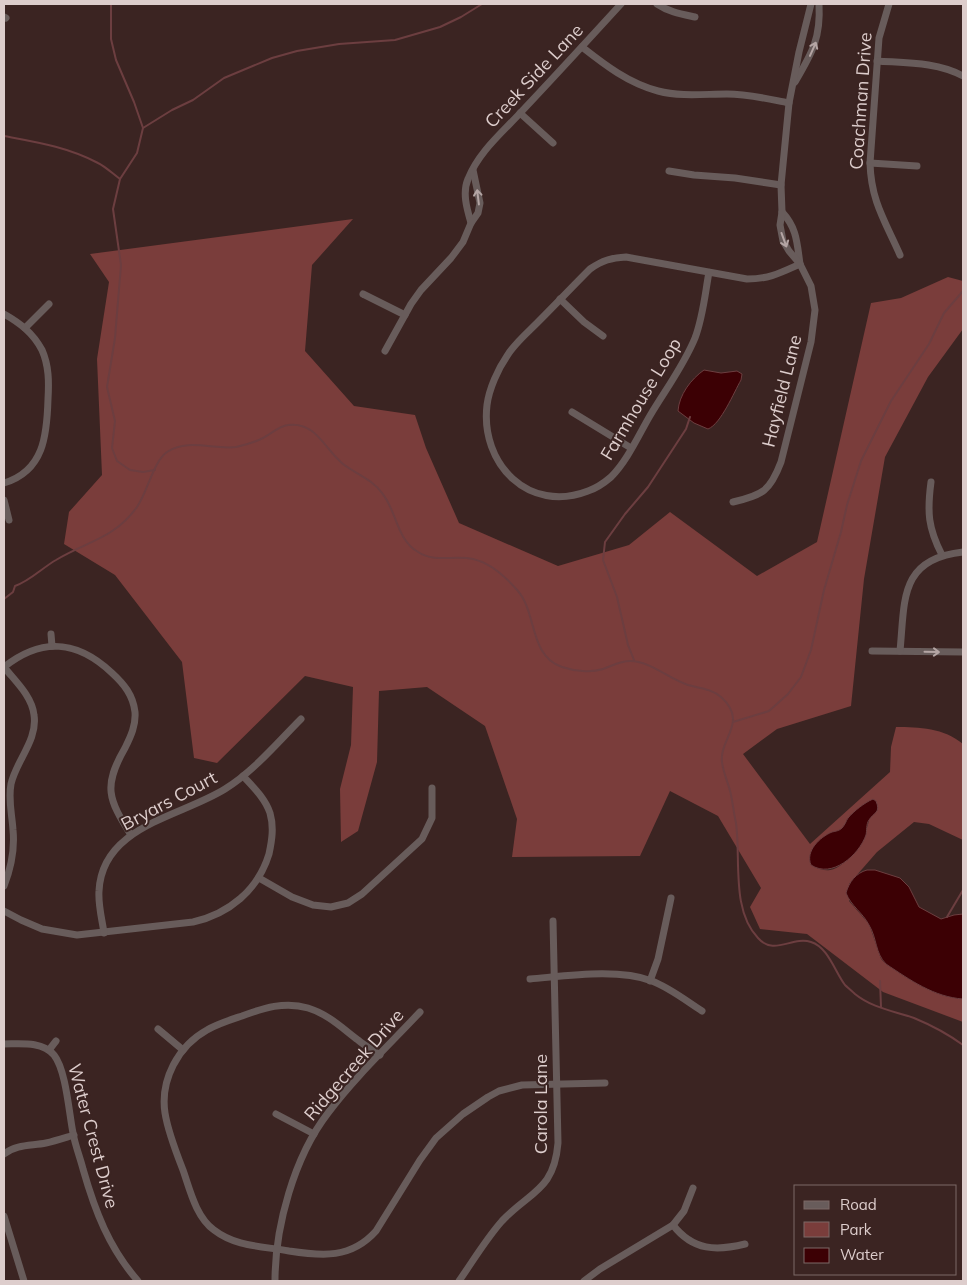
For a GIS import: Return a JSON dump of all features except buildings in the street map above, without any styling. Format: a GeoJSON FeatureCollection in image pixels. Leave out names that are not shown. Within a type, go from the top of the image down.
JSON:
{"type":"FeatureCollection","features":[{"type":"Feature","properties":{"kind":"street","name":"Creek Side Lane"},"geometry":{"type":"LineString","coordinates":[[471,223],[467,210],[465,189],[472,170],[486,150],[621,4]]}},
{"type":"Feature","properties":{"kind":"street"},"geometry":{"type":"LineString","coordinates":[[657,4],[666,10],[695,17]]}},
{"type":"Feature","properties":{"kind":"street","name":"Hayfield Lane"},"geometry":{"type":"LineString","coordinates":[[733,502],[754,497],[770,487],[780,462],[811,342],[815,310],[811,286],[800,264],[788,251],[783,241],[780,225],[782,212],[781,184],[788,103],[811,4]]}},
{"type":"Feature","properties":{"kind":"street","name":"Hayfield Lane"},"geometry":{"type":"LineString","coordinates":[[791,89],[818,38],[820,22],[819,4]]}},
{"type":"Feature","properties":{"kind":"street","name":"Coachman Drive"},"geometry":{"type":"LineString","coordinates":[[889,4],[878,38],[870,163],[872,192],[900,255]]}},
{"type":"Feature","properties":{"kind":"street"},"geometry":{"type":"LineString","coordinates":[[582,46],[620,75],[642,86],[658,91],[684,96],[740,95],[788,103]]}},
{"type":"Feature","properties":{"kind":"street"},"geometry":{"type":"LineString","coordinates":[[877,61],[936,66],[963,76]]}},
{"type":"Feature","properties":{"kind":"street"},"geometry":{"type":"LineString","coordinates":[[520,113],[554,143]]}},
{"type":"Feature","properties":{"kind":"street"},"geometry":{"type":"LineString","coordinates":[[870,163],[917,166]]}},
{"type":"Feature","properties":{"kind":"street"},"geometry":{"type":"LineString","coordinates":[[385,351],[421,290],[451,258],[463,242],[478,212],[480,203],[472,170]]}},
{"type":"Feature","properties":{"kind":"street"},"geometry":{"type":"LineString","coordinates":[[668,171],[781,184]]}},
{"type":"Feature","properties":{"kind":"street","name":"Hayfield Lane"},"geometry":{"type":"LineString","coordinates":[[782,212],[790,221],[797,237],[800,264]]}},
{"type":"Feature","properties":{"kind":"street","name":"Farmhouse Loop"},"geometry":{"type":"LineString","coordinates":[[709,272],[702,318],[694,340],[631,448],[611,477],[588,491],[568,497],[540,494],[522,487],[512,479],[503,469],[493,450],[486,417],[487,403],[507,356],[520,340],[590,269],[603,260],[626,258],[709,272],[747,279],[763,279],[776,276],[800,264]]}},
{"type":"Feature","properties":{"kind":"street"},"geometry":{"type":"LineString","coordinates":[[364,294],[405,315]]}},
{"type":"Feature","properties":{"kind":"street"},"geometry":{"type":"LineString","coordinates":[[560,299],[584,322],[603,336]]}},
{"type":"Feature","properties":{"kind":"street"},"geometry":{"type":"LineString","coordinates":[[25,328],[49,304]]}},
{"type":"Feature","properties":{"kind":"street"},"geometry":{"type":"LineString","coordinates":[[4,314],[25,328],[41,349],[48,370],[46,437],[32,465],[21,475],[4,483]]}},
{"type":"Feature","properties":{"kind":"street"},"geometry":{"type":"LineString","coordinates":[[572,412],[631,448]]}},
{"type":"Feature","properties":{"kind":"street"},"geometry":{"type":"LineString","coordinates":[[931,482],[928,519],[933,537],[942,556]]}},
{"type":"Feature","properties":{"kind":"street"},"geometry":{"type":"LineString","coordinates":[[4,500],[9,520]]}},
{"type":"Feature","properties":{"kind":"street"},"geometry":{"type":"LineString","coordinates":[[900,651],[905,596],[909,584],[916,573],[926,564],[942,556],[963,552]]}},
{"type":"Feature","properties":{"kind":"street"},"geometry":{"type":"LineString","coordinates":[[51,634],[52,646]]}},
{"type":"Feature","properties":{"kind":"street"},"geometry":{"type":"LineString","coordinates":[[4,886],[13,854],[10,801],[12,784],[19,762],[32,735],[35,718],[30,701],[4,667],[25,652],[52,646],[69,647],[91,656],[120,680],[130,695],[135,712],[133,729],[113,770],[110,787],[115,809],[131,835]]}},
{"type":"Feature","properties":{"kind":"street"},"geometry":{"type":"LineString","coordinates":[[872,651],[963,652]]}},
{"type":"Feature","properties":{"kind":"street","name":"Bryars Court"},"geometry":{"type":"LineString","coordinates":[[104,933],[99,903],[100,880],[112,854],[131,835],[214,795],[243,776],[301,719]]}},
{"type":"Feature","properties":{"kind":"street"},"geometry":{"type":"LineString","coordinates":[[4,911],[31,925],[54,932],[77,935],[206,919],[223,912],[233,906],[247,893],[259,878],[267,861],[271,844],[272,825],[270,813],[264,802],[243,776]]}},
{"type":"Feature","properties":{"kind":"street"},"geometry":{"type":"LineString","coordinates":[[259,878],[292,897],[313,905],[330,907],[348,903],[362,894],[422,839],[432,818],[432,788]]}},
{"type":"Feature","properties":{"kind":"street"},"geometry":{"type":"LineString","coordinates":[[650,981],[658,959],[671,898]]}},
{"type":"Feature","properties":{"kind":"street","name":"Carola Lane"},"geometry":{"type":"LineString","coordinates":[[459,1281],[502,1222],[538,1191],[553,1170],[557,1159],[557,1083],[552,921]]}},
{"type":"Feature","properties":{"kind":"street"},"geometry":{"type":"LineString","coordinates":[[530,979],[612,974],[634,976],[673,992],[702,1011]]}},
{"type":"Feature","properties":{"kind":"street"},"geometry":{"type":"LineString","coordinates":[[380,1055],[328,1017],[297,1006],[269,1007],[227,1022],[201,1034],[183,1050],[177,1058],[168,1079],[164,1095],[165,1112],[173,1144],[195,1202],[208,1226],[232,1241],[248,1246],[321,1256],[346,1251],[362,1244],[376,1231],[427,1149],[448,1125],[498,1091],[522,1085],[605,1083]]}},
{"type":"Feature","properties":{"kind":"street","name":"Ridgecreek Drive"},"geometry":{"type":"LineString","coordinates":[[275,1281],[283,1210],[314,1134],[335,1104],[420,1012]]}},
{"type":"Feature","properties":{"kind":"street"},"geometry":{"type":"LineString","coordinates":[[158,1029],[183,1050]]}},
{"type":"Feature","properties":{"kind":"street","name":"Water Crest Drive"},"geometry":{"type":"LineString","coordinates":[[49,1050],[56,1041]]}},
{"type":"Feature","properties":{"kind":"street","name":"Water Crest Drive"},"geometry":{"type":"LineString","coordinates":[[4,1044],[35,1045],[49,1050],[57,1060],[63,1079],[74,1136],[100,1222],[118,1255],[138,1281]]}},
{"type":"Feature","properties":{"kind":"street"},"geometry":{"type":"LineString","coordinates":[[276,1114],[314,1134]]}},
{"type":"Feature","properties":{"kind":"street"},"geometry":{"type":"LineString","coordinates":[[4,1153],[12,1148],[48,1143],[74,1136]]}},
{"type":"Feature","properties":{"kind":"street"},"geometry":{"type":"LineString","coordinates":[[584,1281],[600,1269],[665,1232],[684,1211],[693,1188]]}},
{"type":"Feature","properties":{"kind":"street"},"geometry":{"type":"LineString","coordinates":[[4,1216],[24,1281]]}},
{"type":"Feature","properties":{"kind":"street"},"geometry":{"type":"LineString","coordinates":[[673,1225],[686,1238],[708,1248],[726,1248],[746,1244]]}},
{"type":"Feature","properties":{"kind":"green space"},"geometry":{"type":"Polygon","coordinates":[[[353,219],[312,265],[305,351],[354,406],[415,415],[426,448],[459,523],[558,566],[629,545],[670,512],[757,576],[817,542],[871,303],[901,298],[948,277],[963,281],[963,329],[928,377],[885,457],[864,579],[851,706],[777,729],[743,754],[810,844],[890,772],[891,747],[896,727],[922,728],[940,732],[963,744],[963,840],[929,824],[914,822],[877,852],[849,884],[849,901],[869,924],[881,959],[923,987],[952,998],[963,999],[963,1022],[883,992],[807,934],[760,929],[750,907],[761,888],[718,816],[670,791],[640,856],[512,857],[517,819],[485,726],[427,687],[379,691],[377,762],[358,831],[341,842],[340,789],[351,745],[353,687],[305,676],[217,763],[194,758],[182,662],[115,575],[64,544],[69,512],[102,475],[97,359],[109,282],[90,254],[353,219]],[[869,801],[847,819],[845,825],[840,830],[825,836],[819,842],[815,867],[822,870],[837,868],[855,850],[867,827],[869,801]]]}},
{"type":"Feature","properties":{"kind":"water"},"geometry":{"type":"Polygon","coordinates":[[[704,370],[721,373],[737,371],[742,374],[741,380],[718,421],[708,429],[694,423],[678,411],[686,388],[704,370]]]}},
{"type":"Feature","properties":{"kind":"water"},"geometry":{"type":"Polygon","coordinates":[[[873,799],[876,801],[878,808],[868,822],[866,835],[862,843],[851,857],[836,867],[827,869],[819,869],[811,865],[810,855],[818,841],[827,834],[841,829],[853,813],[873,799]]]}},
{"type":"Feature","properties":{"kind":"water"},"geometry":{"type":"Polygon","coordinates":[[[875,870],[900,878],[909,887],[919,907],[941,919],[963,914],[963,999],[942,995],[923,987],[882,960],[869,925],[846,893],[854,878],[859,873],[875,870]]]}},
{"type":"Feature","properties":{"kind":"waterway"},"geometry":{"type":"LineString","coordinates":[[111,4],[111,39],[116,60],[143,128],[137,153],[120,179],[113,209],[121,265],[115,338],[107,387],[115,421],[112,448],[117,461],[130,470],[143,472],[155,470]]}},
{"type":"Feature","properties":{"kind":"waterway"},"geometry":{"type":"LineString","coordinates":[[143,128],[172,110],[193,100],[224,78],[272,58],[297,51],[339,44],[395,40],[440,27],[482,4]]}},
{"type":"Feature","properties":{"kind":"waterway"},"geometry":{"type":"LineString","coordinates":[[4,136],[52,146],[87,157],[120,179]]}},
{"type":"Feature","properties":{"kind":"waterway"},"geometry":{"type":"LineString","coordinates":[[733,722],[769,711],[788,694],[801,677],[811,650],[824,590],[861,461],[891,401],[929,344],[944,313],[963,291]]}},
{"type":"Feature","properties":{"kind":"waterway"},"geometry":{"type":"LineString","coordinates":[[634,660],[628,645],[617,597],[603,560],[605,542],[648,487],[686,429],[690,417]]}},
{"type":"Feature","properties":{"kind":"waterway"},"geometry":{"type":"LineString","coordinates":[[4,599],[13,592],[15,586],[26,581],[51,563],[109,533],[128,518],[137,507],[154,470],[167,452],[175,448],[192,445],[236,447],[260,439],[278,428],[288,425],[306,427],[343,464],[369,480],[378,488],[387,500],[405,540],[418,552],[438,558],[473,559],[498,571],[518,591],[524,600],[539,644],[544,654],[551,661],[562,667],[588,671],[603,669],[623,662],[637,662],[652,667],[688,685],[710,690],[721,697],[733,714],[733,722],[722,754],[722,762],[736,823],[740,899],[744,913],[758,938],[764,943],[777,946],[797,941],[811,942],[817,945],[827,954],[845,985],[862,999],[876,1006],[914,1018],[945,1033],[963,1045]]}},
{"type":"Feature","properties":{"kind":"waterway"},"geometry":{"type":"LineString","coordinates":[[947,917],[963,890]]}},
{"type":"Feature","properties":{"kind":"waterway"},"geometry":{"type":"LineString","coordinates":[[880,981],[881,1007]]}}]}
